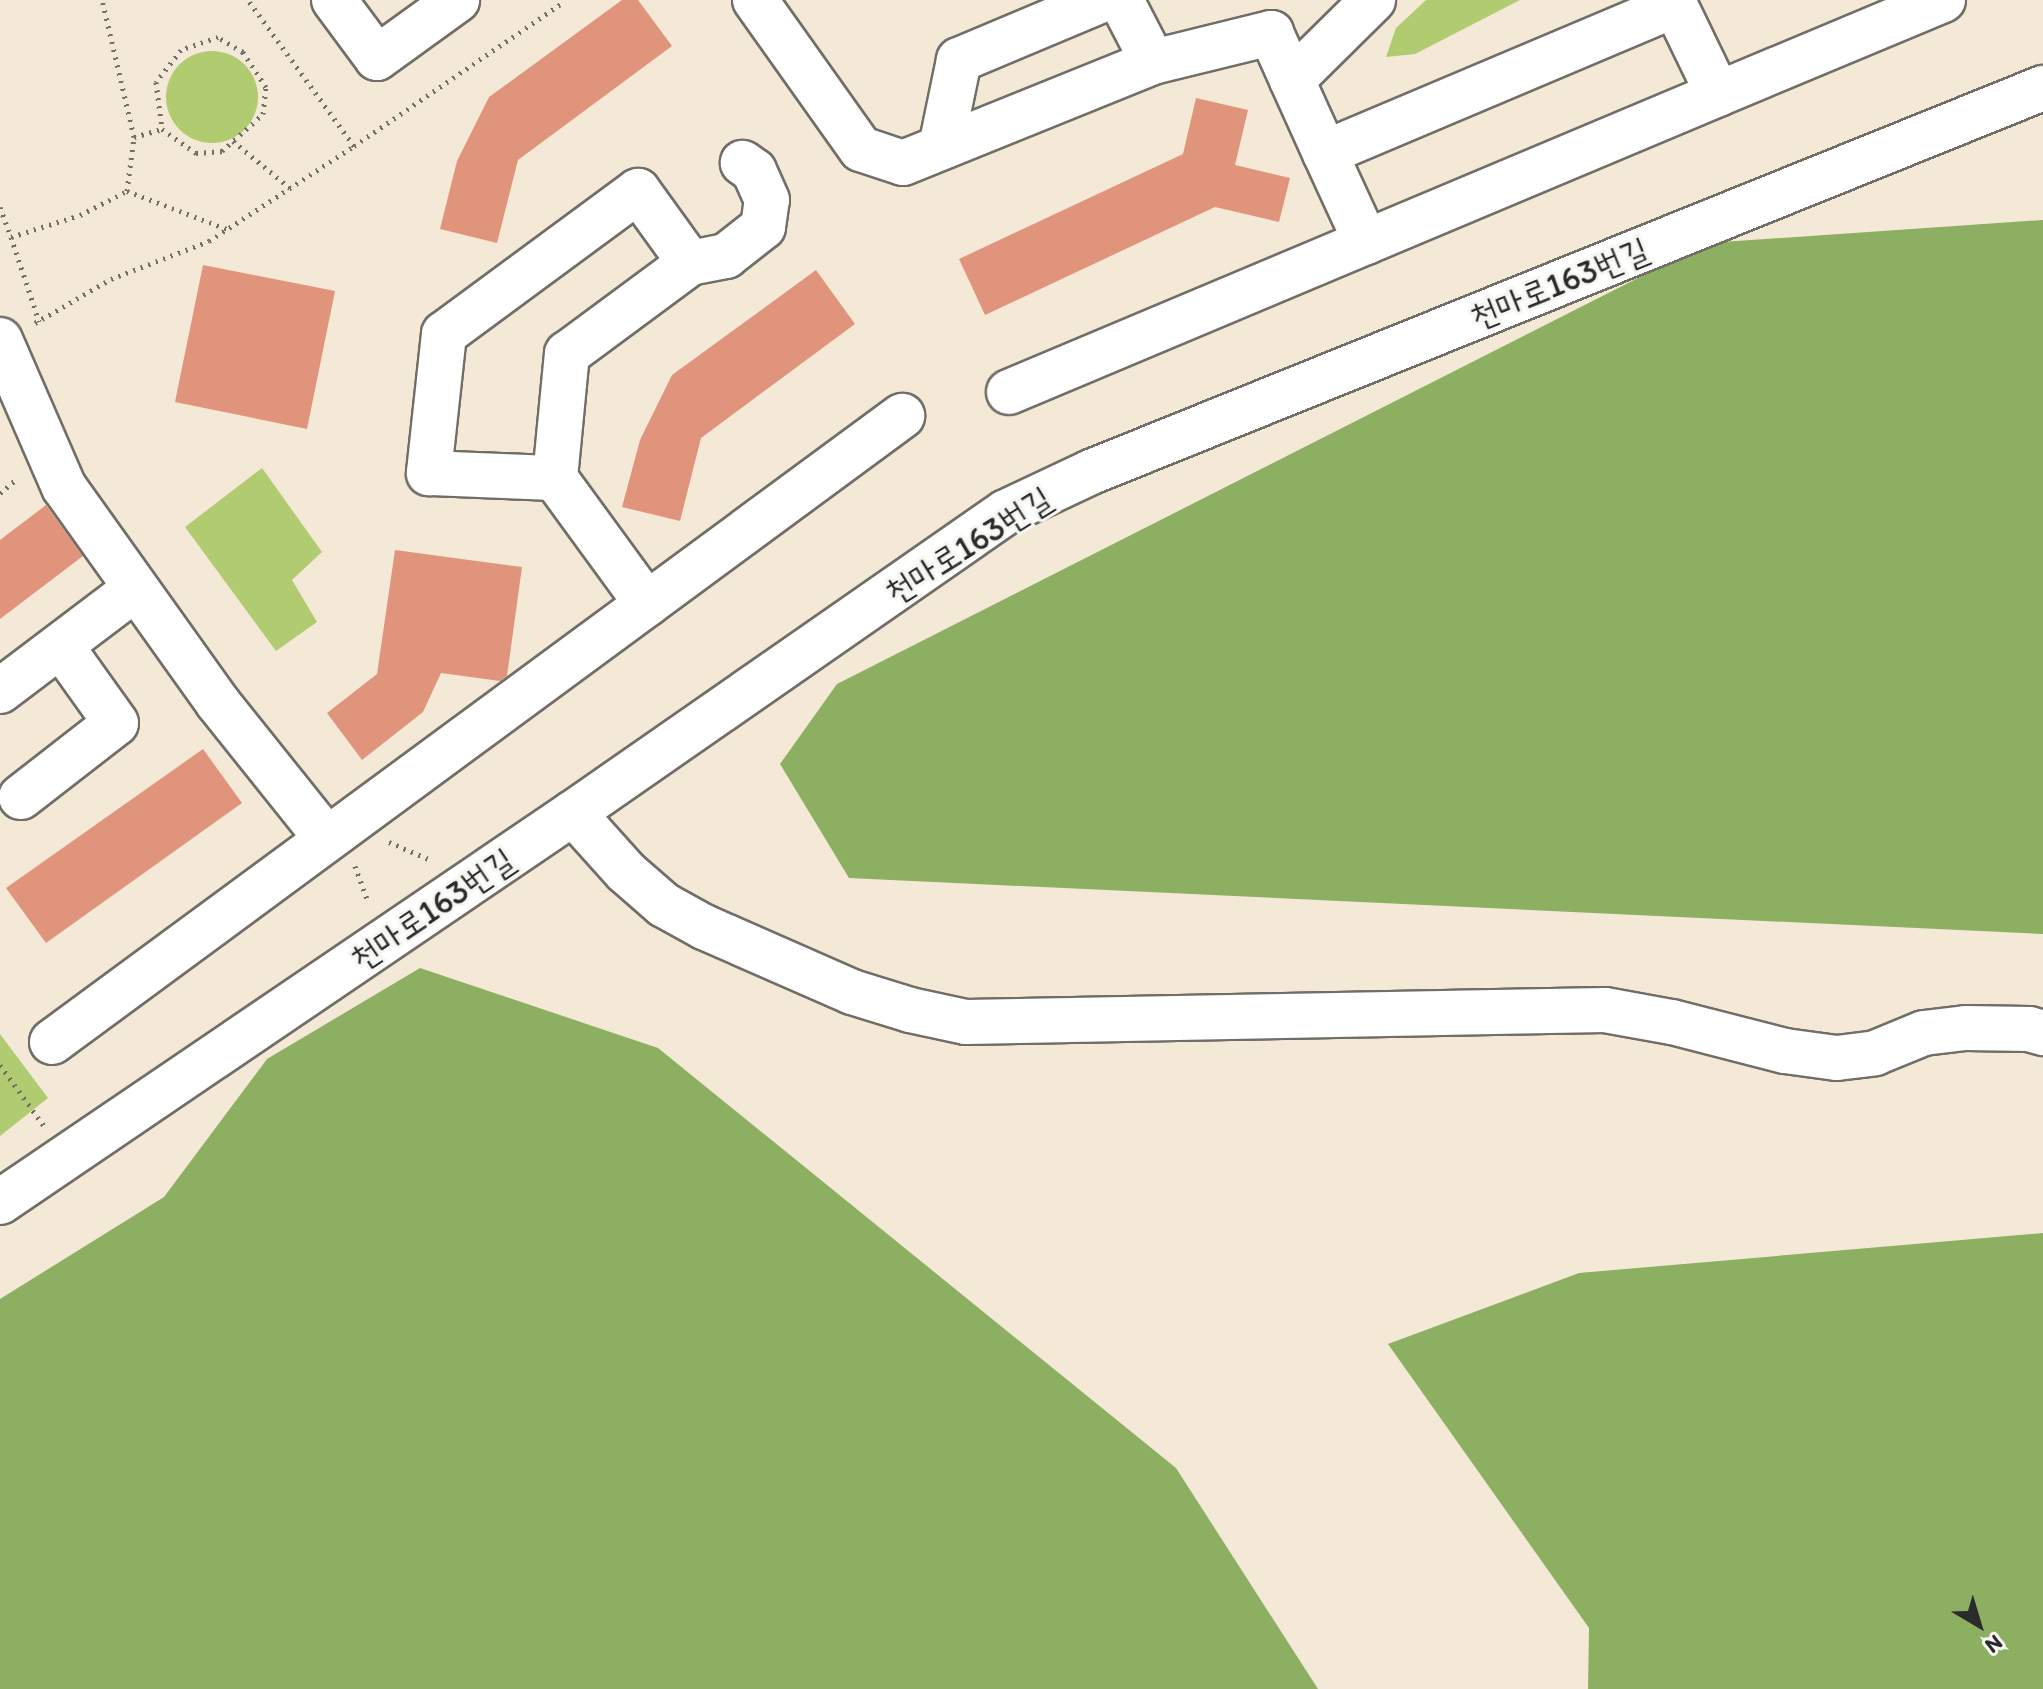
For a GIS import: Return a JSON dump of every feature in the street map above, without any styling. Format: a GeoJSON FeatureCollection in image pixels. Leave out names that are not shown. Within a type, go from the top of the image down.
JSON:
{"type":"FeatureCollection","features":[{"type":"Feature","properties":{"kind":"street"},"geometry":{"type":"LineString","coordinates":[[334,0],[377,58],[457,0]]}},
{"type":"Feature","properties":{"kind":"street"},"geometry":{"type":"LineString","coordinates":[[755,0],[861,149],[903,163],[1153,62],[1271,33],[1366,242]]}},
{"type":"Feature","properties":{"kind":"street"},"geometry":{"type":"LineString","coordinates":[[941,147],[959,60],[1102,0]]}},
{"type":"Feature","properties":{"kind":"street"},"geometry":{"type":"LineString","coordinates":[[1121,0],[1153,62]]}},
{"type":"Feature","properties":{"kind":"street"},"geometry":{"type":"LineString","coordinates":[[1292,80],[1373,0]]}},
{"type":"Feature","properties":{"kind":"street"},"geometry":{"type":"LineString","coordinates":[[1009,392],[1943,0]]}},
{"type":"Feature","properties":{"kind":"street"},"geometry":{"type":"LineString","coordinates":[[1325,153],[1674,2],[1718,94]]}},
{"type":"Feature","properties":{"kind":"street","name":"천마로163번길"},"geometry":{"type":"LineString","coordinates":[[0,1202],[1020,505],[1106,466],[2043,88]]}},
{"type":"Feature","properties":{"kind":"street"},"geometry":{"type":"LineString","coordinates":[[647,604],[555,478],[567,354],[690,263],[726,256],[763,227],[767,200],[754,171],[743,163]]}},
{"type":"Feature","properties":{"kind":"street"},"geometry":{"type":"LineString","coordinates":[[555,478],[411,472],[444,334],[638,191],[690,263]]}},
{"type":"Feature","properties":{"kind":"street"},"geometry":{"type":"LineString","coordinates":[[0,342],[64,487],[218,703],[339,849]]}},
{"type":"Feature","properties":{"kind":"street"},"geometry":{"type":"LineString","coordinates":[[52,1042],[339,849],[647,604],[902,416]]}},
{"type":"Feature","properties":{"kind":"street"},"geometry":{"type":"LineString","coordinates":[[0,691],[135,589]]}},
{"type":"Feature","properties":{"kind":"street"},"geometry":{"type":"LineString","coordinates":[[7,793],[116,723],[61,646]]}},
{"type":"Feature","properties":{"kind":"street"},"geometry":{"type":"LineString","coordinates":[[573,813],[645,889],[664,905],[704,927],[852,992],[966,1022],[1605,1010],[1672,1022],[1785,1051],[1837,1058],[1875,1053],[1924,1033],[1938,1031],[2029,1029],[2043,1033]]}},
{"type":"Feature","properties":{"kind":"path"},"geometry":{"type":"LineString","coordinates":[[102,0],[134,137],[127,191]]}},
{"type":"Feature","properties":{"kind":"path"},"geometry":{"type":"LineString","coordinates":[[248,0],[354,146]]}},
{"type":"Feature","properties":{"kind":"path"},"geometry":{"type":"LineString","coordinates":[[0,342],[111,279],[209,241],[562,3]]}},
{"type":"Feature","properties":{"kind":"path"},"geometry":{"type":"LineString","coordinates":[[218,37],[243,52],[266,87],[263,114],[222,151],[196,153],[162,129],[156,82],[181,50],[218,37]]}},
{"type":"Feature","properties":{"kind":"path"},"geometry":{"type":"LineString","coordinates":[[134,137],[162,129]]}},
{"type":"Feature","properties":{"kind":"path"},"geometry":{"type":"LineString","coordinates":[[233,141],[290,188]]}},
{"type":"Feature","properties":{"kind":"path"},"geometry":{"type":"LineString","coordinates":[[11,237],[80,215],[127,191],[227,229]]}},
{"type":"Feature","properties":{"kind":"path"},"geometry":{"type":"LineString","coordinates":[[0,207],[39,321]]}},
{"type":"Feature","properties":{"kind":"path"},"geometry":{"type":"LineString","coordinates":[[381,840],[477,878]]}},
{"type":"Feature","properties":{"kind":"path"},"geometry":{"type":"LineString","coordinates":[[339,849],[384,942]]}},
{"type":"Feature","properties":{"kind":"path"},"geometry":{"type":"LineString","coordinates":[[0,1065],[66,1156]]}},
{"type":"Feature","properties":{"kind":"green space"},"geometry":{"type":"Polygon","coordinates":[[[1426,0],[1520,0],[1415,54],[1386,57],[1396,28],[1426,0]]]}},
{"type":"Feature","properties":{"kind":"green space"},"geometry":{"type":"Polygon","coordinates":[[[212,51],[229,55],[244,65],[254,80],[258,97],[254,114],[244,129],[229,139],[212,143],[195,139],[180,129],[170,114],[166,97],[170,80],[180,65],[195,55],[212,51]]]}},
{"type":"Feature","properties":{"kind":"green space"},"geometry":{"type":"Polygon","coordinates":[[[2043,220],[2043,934],[849,878],[780,764],[837,684],[1707,243],[2043,220]]]}},
{"type":"Feature","properties":{"kind":"green space"},"geometry":{"type":"Polygon","coordinates":[[[262,468],[322,552],[292,580],[317,622],[276,651],[185,527],[262,468]]]}},
{"type":"Feature","properties":{"kind":"green space"},"geometry":{"type":"Polygon","coordinates":[[[420,968],[658,1048],[1176,1468],[1318,1689],[0,1689],[0,1299],[164,1197],[267,1059],[420,968]]]}},
{"type":"Feature","properties":{"kind":"green space"},"geometry":{"type":"Polygon","coordinates":[[[0,1034],[48,1098],[0,1136],[0,1034]]]}},
{"type":"Feature","properties":{"kind":"green space"},"geometry":{"type":"Polygon","coordinates":[[[2043,1233],[2043,1689],[1588,1689],[1589,1628],[1388,1344],[1579,1273],[2043,1233]]]}},
{"type":"Feature","properties":{"kind":"building"},"geometry":{"type":"Polygon","coordinates":[[[622,0],[638,0],[672,46],[518,160],[497,243],[440,229],[457,161],[489,97],[622,0]]]}},
{"type":"Feature","properties":{"kind":"building"},"geometry":{"type":"Polygon","coordinates":[[[1196,98],[1248,110],[1235,165],[1290,178],[1279,222],[1215,207],[985,315],[959,259],[1183,154],[1196,98]]]}},
{"type":"Feature","properties":{"kind":"building"},"geometry":{"type":"Polygon","coordinates":[[[203,265],[335,291],[307,429],[175,402],[203,265]]]}},
{"type":"Feature","properties":{"kind":"building"},"geometry":{"type":"Polygon","coordinates":[[[816,270],[855,324],[701,438],[680,521],[622,507],[640,440],[672,375],[816,270]]]}},
{"type":"Feature","properties":{"kind":"building"},"geometry":{"type":"Polygon","coordinates":[[[46,505],[83,556],[0,619],[0,540],[46,505]]]}},
{"type":"Feature","properties":{"kind":"building"},"geometry":{"type":"Polygon","coordinates":[[[395,550],[522,567],[507,676],[500,681],[441,673],[423,712],[362,760],[327,713],[377,674],[395,550]]]}},
{"type":"Feature","properties":{"kind":"building"},"geometry":{"type":"Polygon","coordinates":[[[203,749],[242,803],[46,943],[6,888],[203,749]]]}}]}
